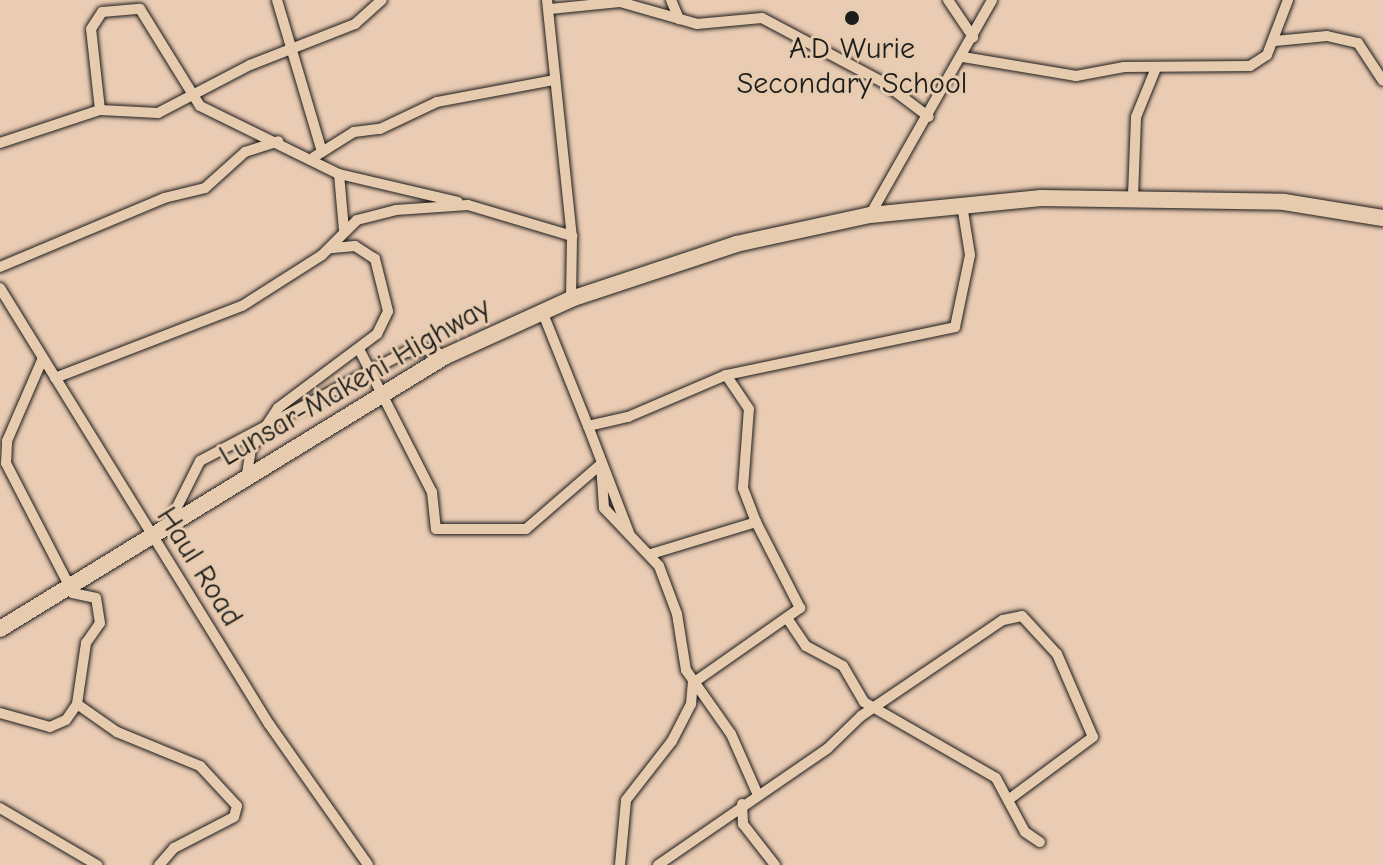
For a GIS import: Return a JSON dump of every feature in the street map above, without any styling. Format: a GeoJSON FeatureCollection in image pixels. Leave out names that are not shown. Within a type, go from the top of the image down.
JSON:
{"type":"FeatureCollection","features":[{"type":"Feature","properties":{"kind":"main road","name":"Lunsar-Makeni Highway"},"geometry":{"type":"LineString","coordinates":[[0,629],[247,474],[444,357],[571,299],[736,244],[870,215],[962,205],[1133,196],[1284,202],[1383,218]]}},
{"type":"Feature","properties":{"kind":"street"},"geometry":{"type":"LineString","coordinates":[[277,0],[317,153]]}},
{"type":"Feature","properties":{"kind":"street"},"geometry":{"type":"LineString","coordinates":[[0,143],[100,110],[147,116],[191,98],[250,65],[290,55],[355,24],[382,0]]}},
{"type":"Feature","properties":{"kind":"street"},"geometry":{"type":"LineString","coordinates":[[671,0],[679,19]]}},
{"type":"Feature","properties":{"kind":"street"},"geometry":{"type":"LineString","coordinates":[[948,0],[973,37]]}},
{"type":"Feature","properties":{"kind":"street"},"geometry":{"type":"LineString","coordinates":[[870,215],[929,117],[992,0]]}},
{"type":"Feature","properties":{"kind":"street"},"geometry":{"type":"LineString","coordinates":[[963,57],[1076,76],[1156,68],[1250,66],[1275,41],[1288,0]]}},
{"type":"Feature","properties":{"kind":"street"},"geometry":{"type":"LineString","coordinates":[[571,299],[572,236],[554,80],[549,4],[620,2],[679,19],[775,22],[929,117]]}},
{"type":"Feature","properties":{"kind":"street"},"geometry":{"type":"LineString","coordinates":[[100,110],[89,44],[95,20],[113,9],[140,9],[191,98],[278,141],[317,153],[339,174],[468,205],[572,236]]}},
{"type":"Feature","properties":{"kind":"street"},"geometry":{"type":"LineString","coordinates":[[1275,41],[1327,36],[1358,43],[1383,81]]}},
{"type":"Feature","properties":{"kind":"street"},"geometry":{"type":"LineString","coordinates":[[1133,196],[1136,117],[1156,68]]}},
{"type":"Feature","properties":{"kind":"street"},"geometry":{"type":"LineString","coordinates":[[317,153],[437,102],[554,80]]}},
{"type":"Feature","properties":{"kind":"street"},"geometry":{"type":"LineString","coordinates":[[0,267],[164,198],[205,188],[245,152],[278,141]]}},
{"type":"Feature","properties":{"kind":"street"},"geometry":{"type":"LineString","coordinates":[[339,174],[344,230]]}},
{"type":"Feature","properties":{"kind":"street"},"geometry":{"type":"LineString","coordinates":[[55,378],[242,306],[330,248],[344,230],[396,210],[468,205]]}},
{"type":"Feature","properties":{"kind":"street"},"geometry":{"type":"LineString","coordinates":[[588,426],[726,375],[955,327],[970,255],[962,205]]}},
{"type":"Feature","properties":{"kind":"street"},"geometry":{"type":"LineString","coordinates":[[247,474],[265,425],[359,349],[385,320],[387,288],[365,250],[330,248]]}},
{"type":"Feature","properties":{"kind":"street","name":"Haul Road"},"geometry":{"type":"LineString","coordinates":[[0,288],[150,535],[368,865]]}},
{"type":"Feature","properties":{"kind":"street"},"geometry":{"type":"LineString","coordinates":[[542,311],[601,464],[604,508],[651,554],[669,586],[693,683],[691,704],[672,741],[626,800],[620,865]]}},
{"type":"Feature","properties":{"kind":"street"},"geometry":{"type":"LineString","coordinates":[[169,523],[195,465],[265,425],[422,348],[444,357]]}},
{"type":"Feature","properties":{"kind":"street"},"geometry":{"type":"LineString","coordinates":[[359,349],[372,372],[379,394],[432,492],[436,529],[526,529],[601,464]]}},
{"type":"Feature","properties":{"kind":"street"},"geometry":{"type":"LineString","coordinates":[[0,713],[50,727],[77,704],[86,643],[100,612],[96,598],[70,586],[10,475],[3,449],[43,358]]}},
{"type":"Feature","properties":{"kind":"street"},"geometry":{"type":"LineString","coordinates":[[693,683],[789,621],[800,595],[756,522],[743,488],[749,409],[726,375]]}},
{"type":"Feature","properties":{"kind":"street"},"geometry":{"type":"LineString","coordinates":[[651,554],[756,522]]}},
{"type":"Feature","properties":{"kind":"street"},"geometry":{"type":"LineString","coordinates":[[658,865],[1003,620],[1030,620],[1079,695],[1093,737],[1011,798]]}},
{"type":"Feature","properties":{"kind":"street"},"geometry":{"type":"LineString","coordinates":[[789,621],[806,646],[843,666],[858,697],[986,771],[1011,798],[1025,832],[1040,842]]}},
{"type":"Feature","properties":{"kind":"street"},"geometry":{"type":"LineString","coordinates":[[693,683],[731,734],[757,793]]}},
{"type":"Feature","properties":{"kind":"street"},"geometry":{"type":"LineString","coordinates":[[77,704],[117,732],[200,766],[237,806],[234,817],[159,865]]}},
{"type":"Feature","properties":{"kind":"street"},"geometry":{"type":"LineString","coordinates":[[742,804],[743,824],[775,865]]}},
{"type":"Feature","properties":{"kind":"street"},"geometry":{"type":"LineString","coordinates":[[0,808],[97,865]]}},
{"type":"Feature","properties":{"kind":"place","name":"A.D Wurie Secondary School"},"geometry":{"type":"Point","coordinates":[852,18]}}]}
